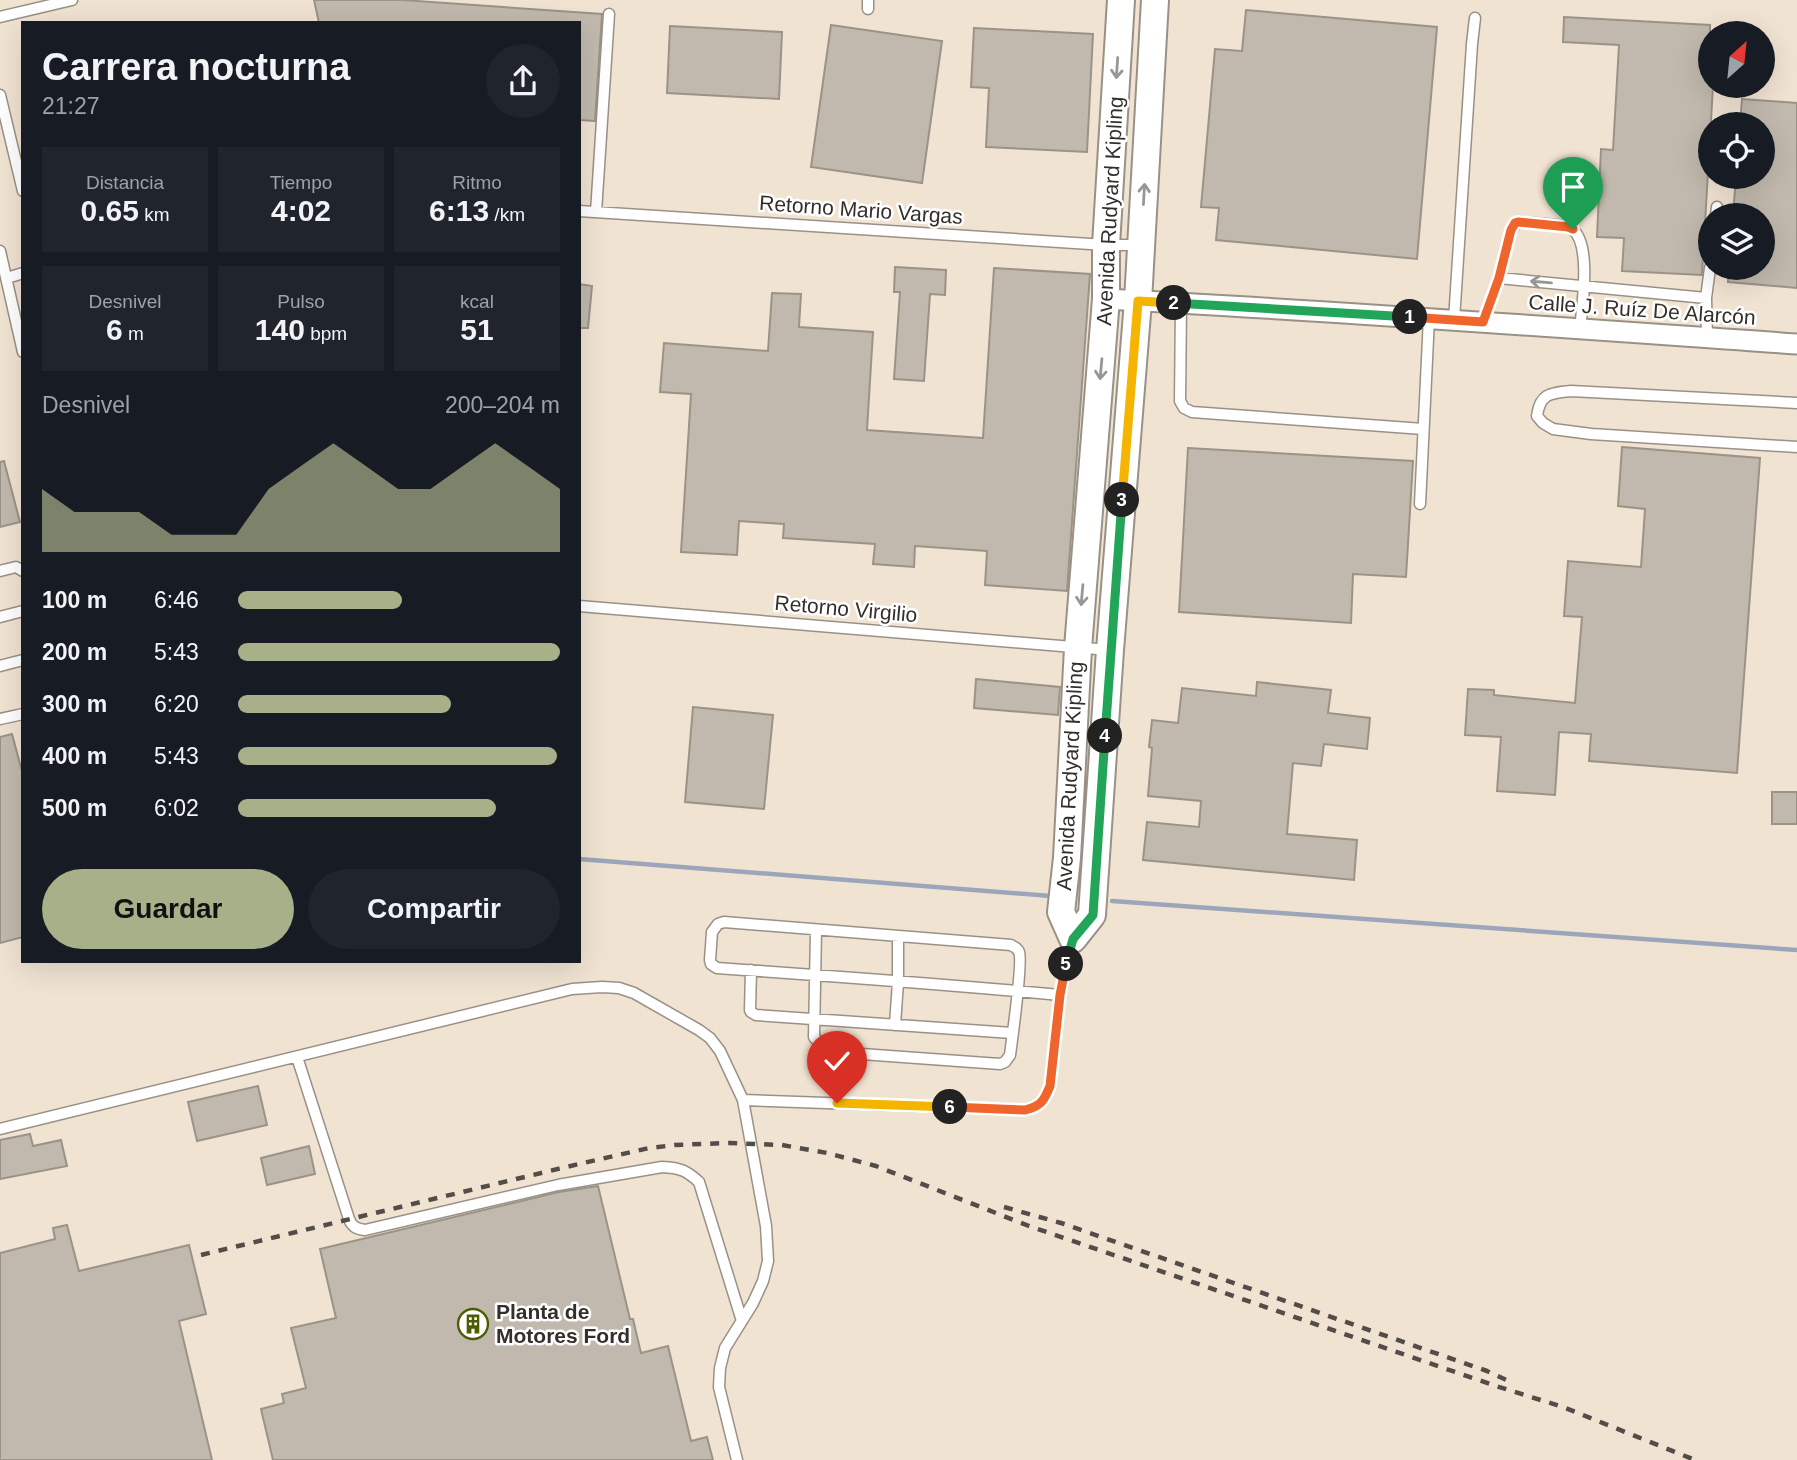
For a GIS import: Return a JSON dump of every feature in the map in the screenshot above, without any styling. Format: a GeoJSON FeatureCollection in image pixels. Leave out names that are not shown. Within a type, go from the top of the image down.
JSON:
{"type":"FeatureCollection","features":[{"type":"Feature","properties":{"kind":"street","name":"Avenida Rudyard Kipling"},"geometry":{"type":"LineString","coordinates":[[1121,0],[1106,245],[1106,299],[1078,648],[1067,858],[1061,912],[1073,939],[1093,915],[1110,650],[1138,301],[1155,0]]}},
{"type":"Feature","properties":{"kind":"street","name":"Calle J. Ruíz De Alarcón"},"geometry":{"type":"LineString","coordinates":[[1106,299],[1797,344]]}},
{"type":"Feature","properties":{"kind":"street"},"geometry":{"type":"LineString","coordinates":[[1067,858],[1097,860]]}},
{"type":"Feature","properties":{"kind":"lane"},"geometry":{"type":"LineString","coordinates":[[0,17],[72,0]]}},
{"type":"Feature","properties":{"kind":"lane"},"geometry":{"type":"LineString","coordinates":[[596,212],[608,13]]}},
{"type":"Feature","properties":{"kind":"lane"},"geometry":{"type":"LineString","coordinates":[[1454,320],[1475,18]]}},
{"type":"Feature","properties":{"kind":"lane"},"geometry":{"type":"LineString","coordinates":[[0,95],[21,183]]}},
{"type":"Feature","properties":{"kind":"lane","name":"Retorno Mario Vargas"},"geometry":{"type":"LineString","coordinates":[[581,211],[1106,245],[1141,245]]}},
{"type":"Feature","properties":{"kind":"lane"},"geometry":{"type":"LineString","coordinates":[[1483,322],[1499,278],[1510,235],[1518,222],[1571,228],[1575,232],[1585,255],[1580,330]]}},
{"type":"Feature","properties":{"kind":"lane"},"geometry":{"type":"LineString","coordinates":[[0,251],[21,343]]}},
{"type":"Feature","properties":{"kind":"lane"},"geometry":{"type":"LineString","coordinates":[[7,278],[21,274]]}},
{"type":"Feature","properties":{"kind":"lane"},"geometry":{"type":"LineString","coordinates":[[1499,278],[1706,298]]}},
{"type":"Feature","properties":{"kind":"lane"},"geometry":{"type":"LineString","coordinates":[[1707,338],[1708,280]]}},
{"type":"Feature","properties":{"kind":"lane"},"geometry":{"type":"LineString","coordinates":[[1181,304],[1180,401],[1184,408],[1192,412],[1423,429]]}},
{"type":"Feature","properties":{"kind":"lane"},"geometry":{"type":"LineString","coordinates":[[1420,504],[1429,318]]}},
{"type":"Feature","properties":{"kind":"lane"},"geometry":{"type":"LineString","coordinates":[[1797,403],[1571,391],[1553,393],[1543,398],[1538,405],[1537,416],[1553,429],[1591,435],[1797,447]]}},
{"type":"Feature","properties":{"kind":"lane"},"geometry":{"type":"LineString","coordinates":[[0,571],[16,568],[21,570]]}},
{"type":"Feature","properties":{"kind":"lane","name":"Retorno Virgilio"},"geometry":{"type":"LineString","coordinates":[[581,606],[1110,650]]}},
{"type":"Feature","properties":{"kind":"lane"},"geometry":{"type":"LineString","coordinates":[[0,617],[21,612]]}},
{"type":"Feature","properties":{"kind":"lane"},"geometry":{"type":"LineString","coordinates":[[0,666],[21,661]]}},
{"type":"Feature","properties":{"kind":"lane"},"geometry":{"type":"LineString","coordinates":[[0,719],[21,714]]}},
{"type":"Feature","properties":{"kind":"lane"},"geometry":{"type":"LineString","coordinates":[[816,930],[814,975],[813,1019],[814,1037],[825,1049],[834,1052],[1000,1064],[1005,1062],[1010,1055],[1012,1033],[1017,991],[1021,956],[1015,947],[724,922],[718,924],[712,932],[711,964],[718,968],[751,970],[814,975],[898,982],[1017,991],[1060,995]]}},
{"type":"Feature","properties":{"kind":"lane"},"geometry":{"type":"LineString","coordinates":[[895,1025],[898,937]]}},
{"type":"Feature","properties":{"kind":"lane"},"geometry":{"type":"LineString","coordinates":[[743,1100],[1025,1110],[1036,1107],[1045,1099],[1050,1086],[1060,995],[1073,939]]}},
{"type":"Feature","properties":{"kind":"lane"},"geometry":{"type":"LineString","coordinates":[[751,970],[750,1010],[753,1014],[1012,1033]]}},
{"type":"Feature","properties":{"kind":"lane"},"geometry":{"type":"LineString","coordinates":[[0,1129],[572,989],[619,988],[634,993],[710,1038],[720,1051],[743,1100],[766,1226],[768,1261],[763,1281],[743,1321],[725,1348],[720,1368],[719,1387],[737,1460]]}},
{"type":"Feature","properties":{"kind":"lane"},"geometry":{"type":"LineString","coordinates":[[297,1057],[349,1219],[355,1227],[365,1230],[558,1185],[663,1167],[678,1168],[699,1182],[743,1321]]}},
{"type":"Feature","properties":{"kind":"shaded area"},"geometry":{"type":"Polygon","coordinates":[[[0,0],[1797,0],[1797,1460],[0,1460],[0,0]]]}},
{"type":"Feature","properties":{"kind":"building"},"geometry":{"type":"Polygon","coordinates":[[[314,0],[403,0],[602,14],[595,121],[581,120],[581,21],[319,21],[314,0]]]}},
{"type":"Feature","properties":{"kind":"building"},"geometry":{"type":"Polygon","coordinates":[[[1246,10],[1437,27],[1417,259],[1216,240],[1219,208],[1201,207],[1215,49],[1242,51],[1246,10]]]}},
{"type":"Feature","properties":{"kind":"building"},"geometry":{"type":"Polygon","coordinates":[[[1564,17],[1698,24],[1698,98],[1712,98],[1711,112],[1698,112],[1698,189],[1707,189],[1706,203],[1698,203],[1698,275],[1622,271],[1624,238],[1597,237],[1601,149],[1613,150],[1619,45],[1563,42],[1564,17]]]}},
{"type":"Feature","properties":{"kind":"building"},"geometry":{"type":"Polygon","coordinates":[[[831,25],[942,41],[922,183],[811,167],[831,25]]]}},
{"type":"Feature","properties":{"kind":"building"},"geometry":{"type":"Polygon","coordinates":[[[670,26],[782,32],[779,99],[667,93],[670,26]]]}},
{"type":"Feature","properties":{"kind":"building"},"geometry":{"type":"Polygon","coordinates":[[[974,28],[1093,34],[1087,152],[986,147],[989,88],[971,87],[974,28]]]}},
{"type":"Feature","properties":{"kind":"building"},"geometry":{"type":"Polygon","coordinates":[[[1742,99],[1797,103],[1797,288],[1728,282],[1775,280],[1775,203],[1734,203],[1735,189],[1775,189],[1775,112],[1741,112],[1742,99]]]}},
{"type":"Feature","properties":{"kind":"building"},"geometry":{"type":"Polygon","coordinates":[[[895,267],[946,270],[945,295],[930,294],[924,381],[894,379],[900,292],[894,292],[895,267]]]}},
{"type":"Feature","properties":{"kind":"building"},"geometry":{"type":"Polygon","coordinates":[[[994,268],[1090,274],[1067,591],[985,585],[987,551],[915,546],[914,567],[873,564],[875,544],[783,538],[784,524],[739,521],[737,555],[681,552],[691,394],[660,392],[664,343],[768,351],[772,293],[801,294],[799,327],[873,332],[867,430],[983,438],[994,268]]]}},
{"type":"Feature","properties":{"kind":"building"},"geometry":{"type":"Polygon","coordinates":[[[581,284],[592,286],[588,328],[581,328],[581,284]]]}},
{"type":"Feature","properties":{"kind":"building"},"geometry":{"type":"Polygon","coordinates":[[[1622,447],[1760,458],[1737,773],[1589,761],[1591,734],[1559,732],[1555,795],[1497,791],[1501,737],[1465,735],[1468,689],[1494,690],[1494,695],[1575,703],[1582,617],[1564,616],[1568,561],[1641,567],[1645,509],[1618,506],[1622,447]]]}},
{"type":"Feature","properties":{"kind":"building"},"geometry":{"type":"Polygon","coordinates":[[[1188,448],[1413,461],[1406,577],[1353,574],[1351,623],[1179,612],[1188,448]]]}},
{"type":"Feature","properties":{"kind":"building"},"geometry":{"type":"Polygon","coordinates":[[[4,461],[20,522],[0,527],[0,462],[4,461]]]}},
{"type":"Feature","properties":{"kind":"building"},"geometry":{"type":"Polygon","coordinates":[[[976,679],[1060,687],[1058,715],[974,708],[976,679]]]}},
{"type":"Feature","properties":{"kind":"building"},"geometry":{"type":"Polygon","coordinates":[[[1257,682],[1331,690],[1328,713],[1370,718],[1367,749],[1324,744],[1321,766],[1293,763],[1287,834],[1357,840],[1354,880],[1143,860],[1147,822],[1199,827],[1201,801],[1148,796],[1152,720],[1178,723],[1182,688],[1256,696],[1257,682]]]}},
{"type":"Feature","properties":{"kind":"building"},"geometry":{"type":"Polygon","coordinates":[[[693,707],[773,715],[764,809],[685,802],[693,707]]]}},
{"type":"Feature","properties":{"kind":"building"},"geometry":{"type":"Polygon","coordinates":[[[12,734],[21,768],[21,938],[0,943],[0,737],[12,734]]]}},
{"type":"Feature","properties":{"kind":"building"},"geometry":{"type":"Polygon","coordinates":[[[1772,792],[1797,792],[1797,824],[1772,824],[1772,792]]]}},
{"type":"Feature","properties":{"kind":"building"},"geometry":{"type":"Polygon","coordinates":[[[258,1086],[267,1125],[197,1141],[188,1102],[258,1086]]]}},
{"type":"Feature","properties":{"kind":"building"},"geometry":{"type":"Polygon","coordinates":[[[30,1134],[33,1146],[61,1140],[67,1166],[0,1179],[0,1140],[30,1134]]]}},
{"type":"Feature","properties":{"kind":"building"},"geometry":{"type":"Polygon","coordinates":[[[309,1146],[315,1174],[267,1185],[261,1158],[309,1146]]]}},
{"type":"Feature","properties":{"kind":"building","name":"Planta de Motores Ford"},"geometry":{"type":"Polygon","coordinates":[[[598,1186],[630,1319],[633,1319],[641,1353],[668,1346],[691,1441],[707,1437],[713,1460],[273,1460],[261,1409],[284,1403],[282,1394],[306,1388],[291,1328],[336,1318],[320,1249],[559,1192],[598,1186]]]}},
{"type":"Feature","properties":{"kind":"building"},"geometry":{"type":"Polygon","coordinates":[[[67,1225],[79,1271],[189,1245],[206,1314],[179,1321],[212,1460],[0,1460],[0,1253],[55,1239],[53,1228],[67,1225]]]}},
{"type":"Feature","properties":{"kind":"waterway"},"geometry":{"type":"LineString","coordinates":[[581,859],[1051,896]]}},
{"type":"Feature","properties":{"kind":"waterway"},"geometry":{"type":"LineString","coordinates":[[1112,901],[1797,950]]}},
{"type":"Feature","properties":{"kind":"railway"},"geometry":{"type":"LineString","coordinates":[[201,1255],[649,1148],[729,1143],[782,1145],[876,1166],[1029,1226],[1563,1407],[1695,1460]]}},
{"type":"Feature","properties":{"kind":"railway"},"geometry":{"type":"LineString","coordinates":[[1004,1207],[1061,1223],[1487,1371],[1513,1383]]}},
{"type":"Feature","properties":{"kind":"place","name":"Planta de Motores Ford"},"geometry":{"type":"Point","coordinates":[473,1324]}},
{"type":"Feature","properties":{"kind":"route"},"geometry":{"type":"LineString","coordinates":[[837,1103],[1025,1110],[1036,1107],[1045,1099],[1050,1086],[1065,968],[1073,939],[1093,915],[1110,650],[1138,301],[1483,322],[1515,223],[1573,229]]}}]}
